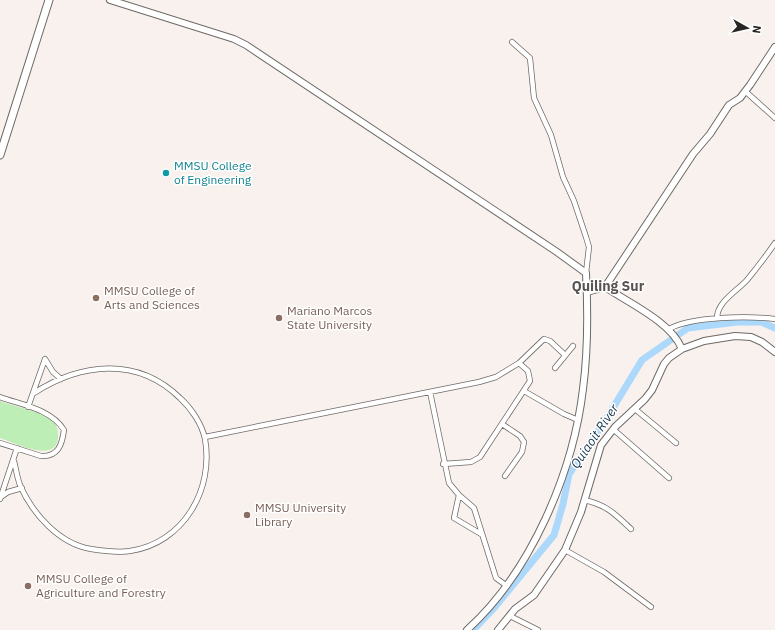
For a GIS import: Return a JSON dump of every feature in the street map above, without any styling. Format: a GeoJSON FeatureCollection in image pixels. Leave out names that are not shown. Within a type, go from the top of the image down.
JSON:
{"type":"FeatureCollection","features":[{"type":"Feature","properties":{"kind":"main road"},"geometry":{"type":"LineString","coordinates":[[0,154],[49,0]]}},
{"type":"Feature","properties":{"kind":"street"},"geometry":{"type":"LineString","coordinates":[[110,0],[128,3],[225,36],[246,45],[557,252],[586,273]]}},
{"type":"Feature","properties":{"kind":"street"},"geometry":{"type":"LineString","coordinates":[[467,630],[489,608],[507,586],[534,543],[566,465],[578,420],[586,365],[586,273],[589,247],[574,201],[562,177],[551,135],[534,98],[530,58],[512,42]]}},
{"type":"Feature","properties":{"kind":"street"},"geometry":{"type":"LineString","coordinates":[[587,292],[605,287],[693,154],[710,134],[729,104],[745,91],[775,47]]}},
{"type":"Feature","properties":{"kind":"street"},"geometry":{"type":"LineString","coordinates":[[745,91],[775,118]]}},
{"type":"Feature","properties":{"kind":"street"},"geometry":{"type":"LineString","coordinates":[[717,318],[719,310],[727,299],[746,281],[775,243]]}},
{"type":"Feature","properties":{"kind":"street"},"geometry":{"type":"LineString","coordinates":[[605,287],[639,307],[671,332],[681,347]]}},
{"type":"Feature","properties":{"kind":"street"},"geometry":{"type":"LineString","coordinates":[[671,332],[678,324],[717,318],[775,319]]}},
{"type":"Feature","properties":{"kind":"street"},"geometry":{"type":"LineString","coordinates":[[498,630],[510,616],[534,595],[565,550],[572,536],[601,445],[613,428],[652,390],[664,364],[681,347],[704,341],[740,336],[751,337],[762,342],[775,352]]}},
{"type":"Feature","properties":{"kind":"street"},"geometry":{"type":"LineString","coordinates":[[205,437],[430,392],[496,377],[519,363],[544,339],[550,341],[565,355]]}},
{"type":"Feature","properties":{"kind":"street"},"geometry":{"type":"LineString","coordinates":[[555,368],[573,346]]}},
{"type":"Feature","properties":{"kind":"street"},"geometry":{"type":"LineString","coordinates":[[28,407],[46,359],[53,372],[61,379]]}},
{"type":"Feature","properties":{"kind":"street"},"geometry":{"type":"LineString","coordinates":[[444,464],[471,462],[480,457],[531,378],[528,371],[519,363]]}},
{"type":"Feature","properties":{"kind":"street"},"geometry":{"type":"LineString","coordinates":[[14,461],[22,488],[30,504],[48,525],[66,539],[89,548],[109,551],[130,551],[147,546],[168,536],[185,520],[198,500],[204,483],[206,458],[205,437],[189,407],[158,380],[142,372],[105,368],[61,379],[34,394]]}},
{"type":"Feature","properties":{"kind":"street"},"geometry":{"type":"LineString","coordinates":[[524,391],[564,414],[578,420]]}},
{"type":"Feature","properties":{"kind":"street"},"geometry":{"type":"LineString","coordinates":[[430,392],[449,483],[459,495],[474,508],[496,578],[507,586]]}},
{"type":"Feature","properties":{"kind":"street"},"geometry":{"type":"LineString","coordinates":[[0,397],[51,415],[59,421],[64,430],[62,443],[54,454],[48,456],[0,443]]}},
{"type":"Feature","properties":{"kind":"street"},"geometry":{"type":"LineString","coordinates":[[634,409],[676,443]]}},
{"type":"Feature","properties":{"kind":"street"},"geometry":{"type":"LineString","coordinates":[[502,424],[520,436],[524,442],[522,452],[505,476]]}},
{"type":"Feature","properties":{"kind":"street"},"geometry":{"type":"LineString","coordinates":[[613,428],[669,478]]}},
{"type":"Feature","properties":{"kind":"street"},"geometry":{"type":"LineString","coordinates":[[0,498],[14,461],[17,448]]}},
{"type":"Feature","properties":{"kind":"street"},"geometry":{"type":"LineString","coordinates":[[0,498],[8,492],[22,488]]}},
{"type":"Feature","properties":{"kind":"street"},"geometry":{"type":"LineString","coordinates":[[459,495],[454,518],[481,534]]}},
{"type":"Feature","properties":{"kind":"street"},"geometry":{"type":"LineString","coordinates":[[584,500],[597,502],[612,510],[631,529]]}},
{"type":"Feature","properties":{"kind":"street"},"geometry":{"type":"LineString","coordinates":[[565,550],[604,572],[651,607]]}},
{"type":"Feature","properties":{"kind":"street"},"geometry":{"type":"LineString","coordinates":[[510,616],[538,630]]}},
{"type":"Feature","properties":{"kind":"green space"},"geometry":{"type":"Polygon","coordinates":[[[0,401],[38,413],[52,420],[55,423],[58,434],[57,444],[52,449],[44,451],[35,450],[0,438],[0,401]]]}},
{"type":"Feature","properties":{"kind":"waterway","name":"Quiaoit River"},"geometry":{"type":"LineString","coordinates":[[473,630],[494,608],[554,535],[563,504],[569,474],[605,421],[642,360],[688,328],[737,322],[761,322],[775,328]]}},
{"type":"Feature","properties":{"kind":"place","name":"MMSU College of Engineering"},"geometry":{"type":"Point","coordinates":[166,173]}},
{"type":"Feature","properties":{"kind":"place","name":"MMSU College of Arts and Sciences"},"geometry":{"type":"Point","coordinates":[96,298]}},
{"type":"Feature","properties":{"kind":"place","name":"Mariano Marcos State University"},"geometry":{"type":"Point","coordinates":[279,318]}},
{"type":"Feature","properties":{"kind":"place","name":"MMSU University Library"},"geometry":{"type":"Point","coordinates":[247,515]}},
{"type":"Feature","properties":{"kind":"place","name":"MMSU College of Agriculture and Forestry"},"geometry":{"type":"Point","coordinates":[28,586]}},
{"type":"Feature","properties":{"kind":"district","name":"Quiling Sur"},"geometry":{"type":"Point","coordinates":[608,286]}}]}
